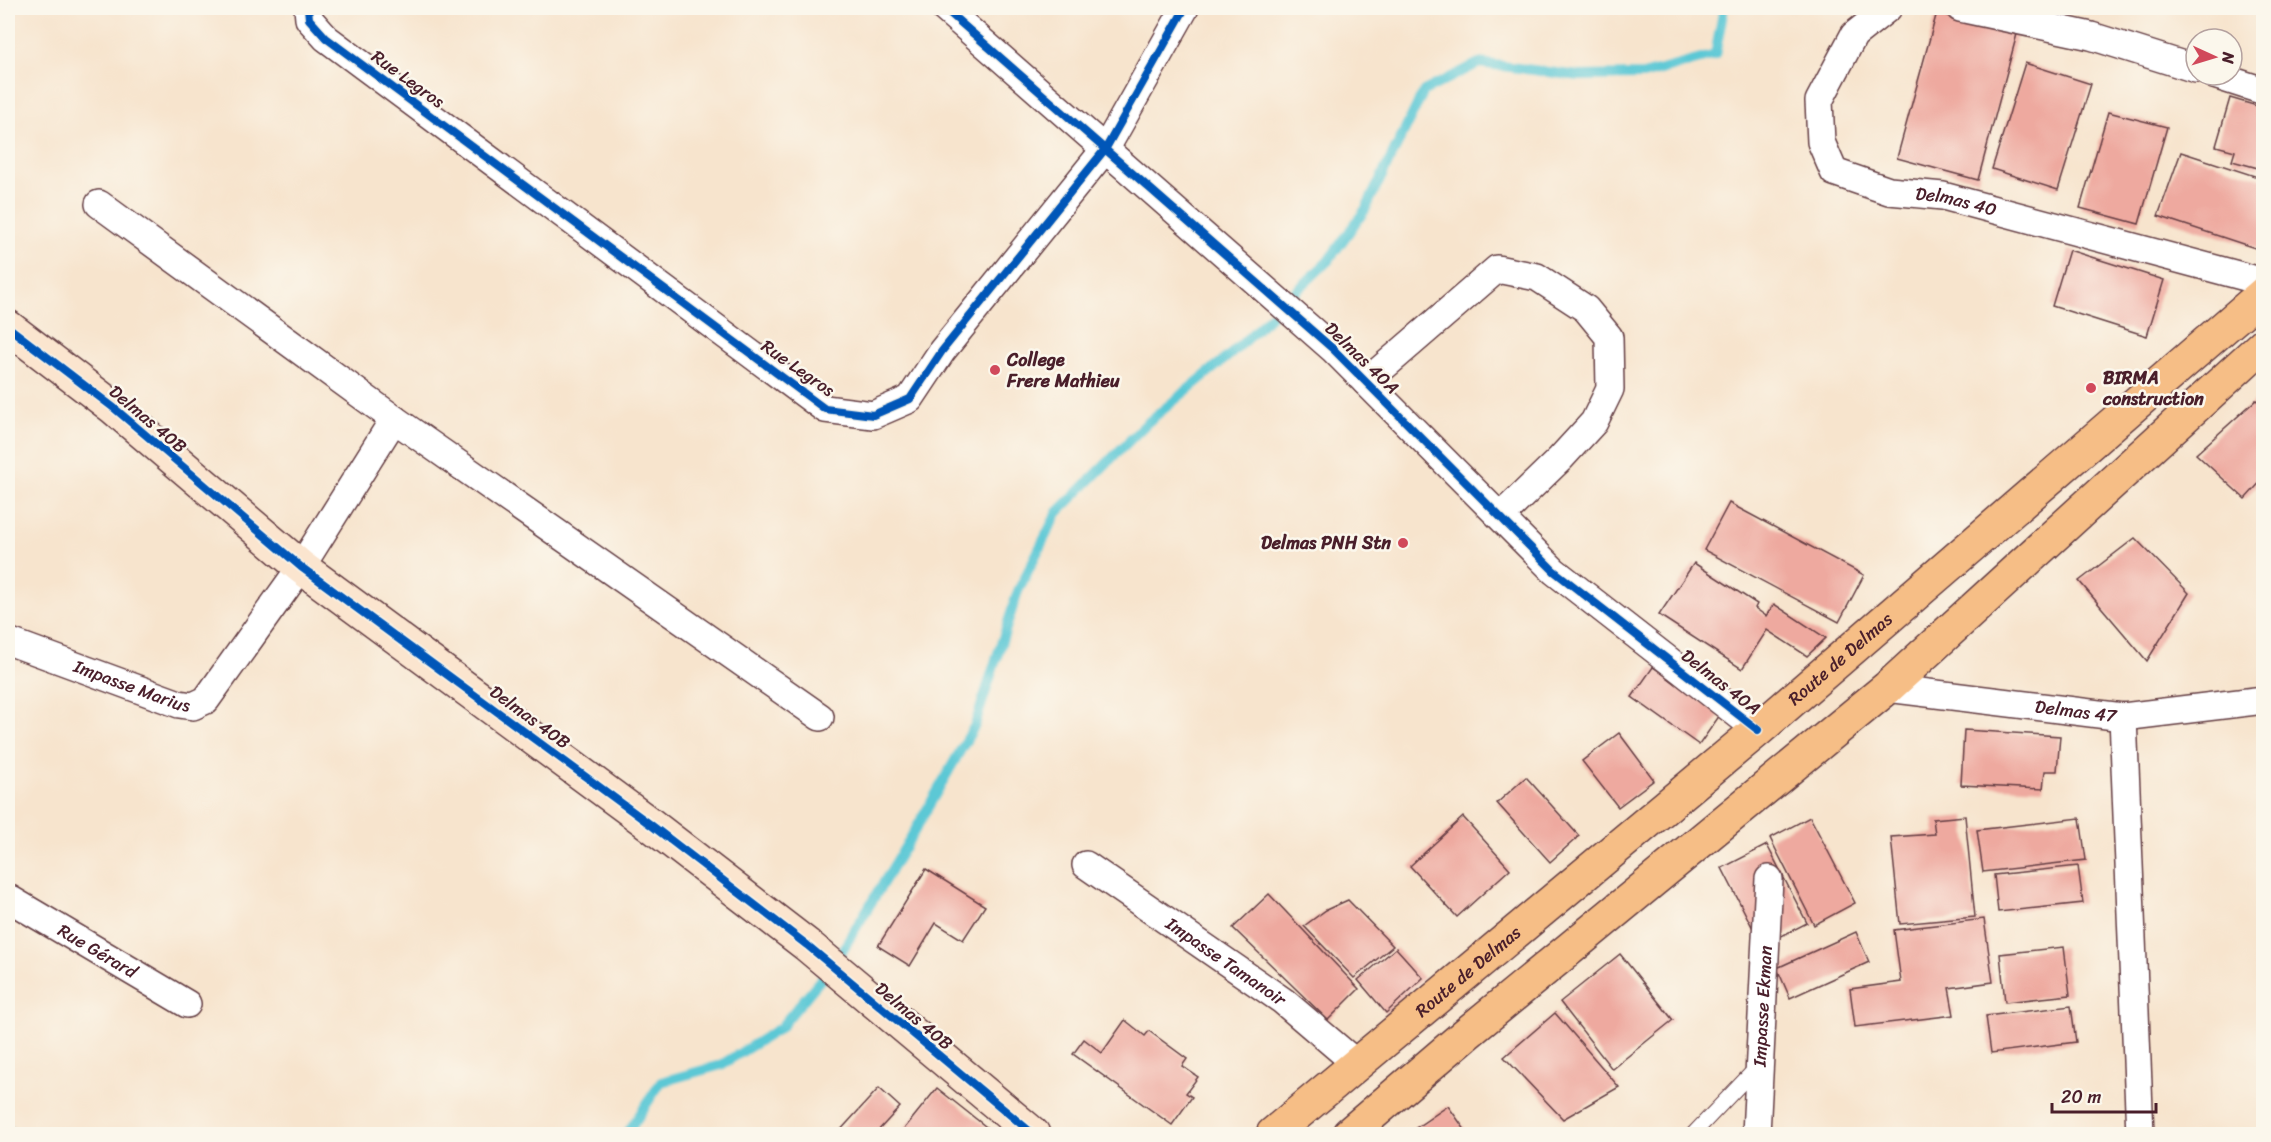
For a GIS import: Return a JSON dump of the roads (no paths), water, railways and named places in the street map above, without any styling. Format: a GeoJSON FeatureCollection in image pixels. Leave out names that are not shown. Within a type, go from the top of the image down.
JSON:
{"type":"FeatureCollection","features":[{"type":"Feature","properties":{"kind":"main road","name":"Route de Delmas"},"geometry":{"type":"LineString","coordinates":[[1273,1134],[1758,730],[2264,292]]}},
{"type":"Feature","properties":{"kind":"main road"},"geometry":{"type":"LineString","coordinates":[[1349,1134],[1466,1034],[1887,688],[2264,344]]}},
{"type":"Feature","properties":{"kind":"street","name":"Rue Legros"},"geometry":{"type":"LineString","coordinates":[[308,8],[309,20],[326,38],[825,409],[873,415],[910,399],[942,351],[1106,148],[1185,8]]}},
{"type":"Feature","properties":{"kind":"street","name":"Delmas 40A"},"geometry":{"type":"LineString","coordinates":[[944,8],[1333,349],[1554,570],[1758,730]]}},
{"type":"Feature","properties":{"kind":"street","name":"Delmas 40"},"geometry":{"type":"LineString","coordinates":[[1888,8],[1854,35],[1819,101],[1821,142],[1834,172],[1889,191],[1943,196],[2264,282]]}},
{"type":"Feature","properties":{"kind":"street"},"geometry":{"type":"LineString","coordinates":[[1960,8],[2091,36],[2184,65]]}},
{"type":"Feature","properties":{"kind":"street"},"geometry":{"type":"LineString","coordinates":[[2244,85],[2264,91]]}},
{"type":"Feature","properties":{"kind":"street"},"geometry":{"type":"LineString","coordinates":[[99,204],[394,418],[820,717]]}},
{"type":"Feature","properties":{"kind":"street"},"geometry":{"type":"LineString","coordinates":[[1365,382],[1497,269],[1537,277],[1586,309],[1609,337],[1610,389],[1593,422],[1560,459],[1501,516]]}},
{"type":"Feature","properties":{"kind":"street","name":"Delmas 40B"},"geometry":{"type":"LineString","coordinates":[[8,327],[114,408],[301,567],[651,825],[807,945],[1033,1134]]}},
{"type":"Feature","properties":{"kind":"street","name":"Impasse Marius"},"geometry":{"type":"LineString","coordinates":[[8,641],[179,704],[193,706],[206,700],[301,567],[394,418]]}},
{"type":"Feature","properties":{"kind":"street","name":"Delmas 47"},"geometry":{"type":"LineString","coordinates":[[1887,688],[2123,717],[2264,700]]}},
{"type":"Feature","properties":{"kind":"street"},"geometry":{"type":"LineString","coordinates":[[2123,717],[2140,1134]]}},
{"type":"Feature","properties":{"kind":"street","name":"Impasse Tamanoir"},"geometry":{"type":"LineString","coordinates":[[1086,865],[1283,1001],[1358,1065]]}},
{"type":"Feature","properties":{"kind":"street","name":"Impasse Ekman"},"geometry":{"type":"LineString","coordinates":[[1756,1134],[1769,879]]}},
{"type":"Feature","properties":{"kind":"street","name":"Rue Gérard"},"geometry":{"type":"LineString","coordinates":[[8,898],[187,1004]]}},
{"type":"Feature","properties":{"kind":"lane"},"geometry":{"type":"LineString","coordinates":[[1693,1134],[1760,1065]]}},
{"type":"Feature","properties":{"kind":"waterway"},"geometry":{"type":"LineString","coordinates":[[627,1134],[661,1082],[721,1065],[780,1028],[836,961],[975,725],[1018,591],[1057,513],[1147,423],[1231,354],[1328,261],[1365,210],[1424,91],[1479,63],[1579,76],[1643,75],[1715,55],[1724,8]]}},
{"type":"Feature","properties":{"kind":"waterway"},"geometry":{"type":"LineString","coordinates":[[8,1130],[14,1134]]}},
{"type":"Feature","properties":{"kind":"place","name":"College Frere Mathieu"},"geometry":{"type":"Point","coordinates":[995,370]}},
{"type":"Feature","properties":{"kind":"place","name":"BIRMA construction"},"geometry":{"type":"Point","coordinates":[2091,388]}},
{"type":"Feature","properties":{"kind":"place","name":"Delmas PNH Stn"},"geometry":{"type":"Point","coordinates":[1403,543]}}]}
